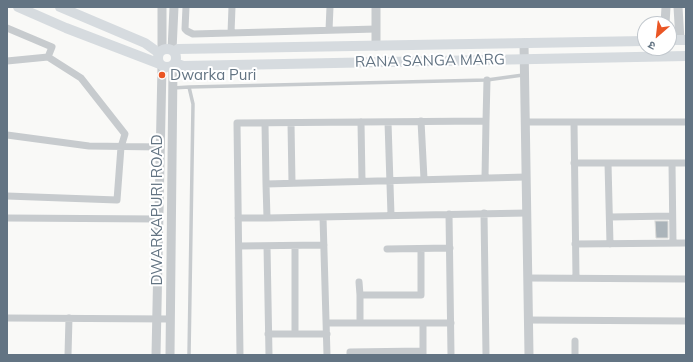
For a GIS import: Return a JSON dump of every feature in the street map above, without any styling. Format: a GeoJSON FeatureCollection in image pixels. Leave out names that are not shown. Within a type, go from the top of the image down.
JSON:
{"type":"FeatureCollection","features":[{"type":"Feature","properties":{"kind":"main road","name":"RANA SANGA MARG"},"geometry":{"type":"LineString","coordinates":[[18,7],[66,28],[168,65],[183,66],[686,56]]}},
{"type":"Feature","properties":{"kind":"main road"},"geometry":{"type":"LineString","coordinates":[[60,7],[167,51],[177,57],[168,65],[158,59],[167,51]]}},
{"type":"Feature","properties":{"kind":"main road","name":"RANA SANGA MARG"},"geometry":{"type":"LineString","coordinates":[[167,51],[178,49],[637,41]]}},
{"type":"Feature","properties":{"kind":"street"},"geometry":{"type":"LineString","coordinates":[[162,7],[167,51]]}},
{"type":"Feature","properties":{"kind":"street"},"geometry":{"type":"LineString","coordinates":[[167,51],[174,7]]}},
{"type":"Feature","properties":{"kind":"street"},"geometry":{"type":"LineString","coordinates":[[186,7],[185,29],[189,33],[376,29]]}},
{"type":"Feature","properties":{"kind":"street"},"geometry":{"type":"LineString","coordinates":[[231,33],[232,7]]}},
{"type":"Feature","properties":{"kind":"street"},"geometry":{"type":"LineString","coordinates":[[329,30],[330,7]]}},
{"type":"Feature","properties":{"kind":"street"},"geometry":{"type":"LineString","coordinates":[[376,7],[376,46]]}},
{"type":"Feature","properties":{"kind":"street"},"geometry":{"type":"LineString","coordinates":[[678,7],[683,40]]}},
{"type":"Feature","properties":{"kind":"street"},"geometry":{"type":"LineString","coordinates":[[7,28],[52,47],[48,57]]}},
{"type":"Feature","properties":{"kind":"street"},"geometry":{"type":"LineString","coordinates":[[524,43],[529,355]]}},
{"type":"Feature","properties":{"kind":"street"},"geometry":{"type":"LineString","coordinates":[[7,61],[48,57],[81,78],[125,134],[120,147],[117,200],[7,196]]}},
{"type":"Feature","properties":{"kind":"street","name":"DWARKAPURI ROAD"},"geometry":{"type":"LineString","coordinates":[[168,65],[172,88],[170,355]]}},
{"type":"Feature","properties":{"kind":"street","name":"DWARKAPURI ROAD"},"geometry":{"type":"LineString","coordinates":[[156,355],[160,147],[168,65]]}},
{"type":"Feature","properties":{"kind":"street"},"geometry":{"type":"LineString","coordinates":[[484,178],[487,80]]}},
{"type":"Feature","properties":{"kind":"street"},"geometry":{"type":"LineString","coordinates":[[240,355],[237,123],[486,121]]}},
{"type":"Feature","properties":{"kind":"street"},"geometry":{"type":"LineString","coordinates":[[361,122],[362,181]]}},
{"type":"Feature","properties":{"kind":"street"},"geometry":{"type":"LineString","coordinates":[[388,122],[391,215]]}},
{"type":"Feature","properties":{"kind":"street"},"geometry":{"type":"LineString","coordinates":[[421,122],[424,180]]}},
{"type":"Feature","properties":{"kind":"street"},"geometry":{"type":"LineString","coordinates":[[525,122],[686,122]]}},
{"type":"Feature","properties":{"kind":"street"},"geometry":{"type":"LineString","coordinates":[[574,122],[576,278]]}},
{"type":"Feature","properties":{"kind":"street"},"geometry":{"type":"LineString","coordinates":[[265,123],[267,218]]}},
{"type":"Feature","properties":{"kind":"street"},"geometry":{"type":"LineString","coordinates":[[291,123],[292,183]]}},
{"type":"Feature","properties":{"kind":"street"},"geometry":{"type":"LineString","coordinates":[[7,135],[89,146],[160,147]]}},
{"type":"Feature","properties":{"kind":"street"},"geometry":{"type":"LineString","coordinates":[[574,163],[686,163]]}},
{"type":"Feature","properties":{"kind":"street"},"geometry":{"type":"LineString","coordinates":[[608,163],[610,244]]}},
{"type":"Feature","properties":{"kind":"street"},"geometry":{"type":"LineString","coordinates":[[672,163],[673,243]]}},
{"type":"Feature","properties":{"kind":"street"},"geometry":{"type":"LineString","coordinates":[[266,184],[526,177]]}},
{"type":"Feature","properties":{"kind":"street"},"geometry":{"type":"LineString","coordinates":[[238,218],[527,212]]}},
{"type":"Feature","properties":{"kind":"street"},"geometry":{"type":"LineString","coordinates":[[484,213],[486,355]]}},
{"type":"Feature","properties":{"kind":"street"},"geometry":{"type":"LineString","coordinates":[[449,214],[451,355]]}},
{"type":"Feature","properties":{"kind":"street"},"geometry":{"type":"LineString","coordinates":[[610,217],[672,216]]}},
{"type":"Feature","properties":{"kind":"street"},"geometry":{"type":"LineString","coordinates":[[323,217],[327,355]]}},
{"type":"Feature","properties":{"kind":"street"},"geometry":{"type":"LineString","coordinates":[[7,218],[159,219]]}},
{"type":"Feature","properties":{"kind":"street"},"geometry":{"type":"LineString","coordinates":[[575,244],[686,243]]}},
{"type":"Feature","properties":{"kind":"street"},"geometry":{"type":"LineString","coordinates":[[239,246],[324,245]]}},
{"type":"Feature","properties":{"kind":"street"},"geometry":{"type":"LineString","coordinates":[[268,246],[269,355]]}},
{"type":"Feature","properties":{"kind":"street"},"geometry":{"type":"LineString","coordinates":[[295,246],[295,334]]}},
{"type":"Feature","properties":{"kind":"street"},"geometry":{"type":"LineString","coordinates":[[387,249],[450,248]]}},
{"type":"Feature","properties":{"kind":"street"},"geometry":{"type":"LineString","coordinates":[[360,296],[422,295],[421,249]]}},
{"type":"Feature","properties":{"kind":"street"},"geometry":{"type":"LineString","coordinates":[[528,278],[686,279]]}},
{"type":"Feature","properties":{"kind":"street"},"geometry":{"type":"LineString","coordinates":[[359,282],[360,323]]}},
{"type":"Feature","properties":{"kind":"street"},"geometry":{"type":"LineString","coordinates":[[7,318],[170,319]]}},
{"type":"Feature","properties":{"kind":"street"},"geometry":{"type":"LineString","coordinates":[[68,355],[69,318]]}},
{"type":"Feature","properties":{"kind":"street"},"geometry":{"type":"LineString","coordinates":[[528,320],[686,320]]}},
{"type":"Feature","properties":{"kind":"street"},"geometry":{"type":"LineString","coordinates":[[327,323],[451,323]]}},
{"type":"Feature","properties":{"kind":"street"},"geometry":{"type":"LineString","coordinates":[[350,355],[350,352],[423,353],[423,323]]}},
{"type":"Feature","properties":{"kind":"street"},"geometry":{"type":"LineString","coordinates":[[268,334],[327,334]]}},
{"type":"Feature","properties":{"kind":"street"},"geometry":{"type":"LineString","coordinates":[[574,341],[575,355]]}},
{"type":"Feature","properties":{"kind":"lane"},"geometry":{"type":"LineString","coordinates":[[172,88],[487,80],[524,74]]}},
{"type":"Feature","properties":{"kind":"lane"},"geometry":{"type":"LineString","coordinates":[[189,87],[193,104],[189,355]]}},
{"type":"Feature","properties":{"kind":"building"},"geometry":{"type":"Polygon","coordinates":[[[655,221],[668,221],[668,238],[656,238],[655,221]]]}},
{"type":"Feature","properties":{"kind":"place","name":"Dwarka Puri"},"geometry":{"type":"Point","coordinates":[162,75]}}]}
